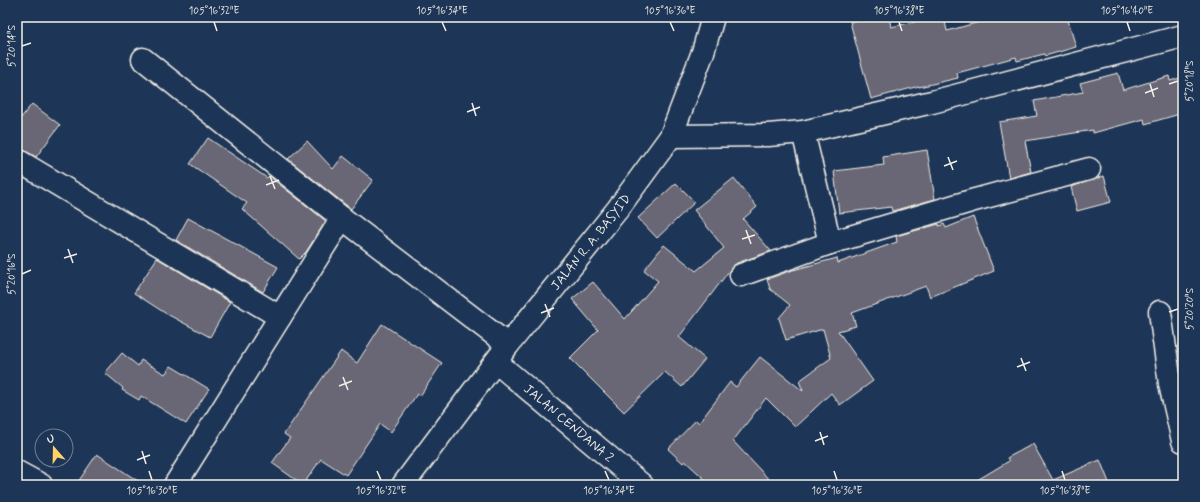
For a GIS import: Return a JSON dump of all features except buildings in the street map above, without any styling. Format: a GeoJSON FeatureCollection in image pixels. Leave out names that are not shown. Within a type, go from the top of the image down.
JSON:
{"type":"FeatureCollection","features":[{"type":"Feature","properties":{"kind":"street","name":"JALAN R. A. BASYID"},"geometry":{"type":"LineString","coordinates":[[403,485],[502,354],[617,210],[671,136],[703,52],[713,17]]}},
{"type":"Feature","properties":{"kind":"street"},"geometry":{"type":"LineString","coordinates":[[671,136],[768,135],[803,132],[932,102],[1183,36]]}},
{"type":"Feature","properties":{"kind":"street","name":"JALAN CENDANA 2"},"geometry":{"type":"LineString","coordinates":[[143,59],[342,218],[502,354],[642,485]]}},
{"type":"Feature","properties":{"kind":"street"},"geometry":{"type":"LineString","coordinates":[[803,132],[830,244]]}},
{"type":"Feature","properties":{"kind":"street"},"geometry":{"type":"LineString","coordinates":[[17,160],[280,317]]}},
{"type":"Feature","properties":{"kind":"street"},"geometry":{"type":"LineString","coordinates":[[741,275],[830,244],[971,201],[1089,169]]}},
{"type":"Feature","properties":{"kind":"street"},"geometry":{"type":"LineString","coordinates":[[175,485],[342,218]]}},
{"type":"Feature","properties":{"kind":"street"},"geometry":{"type":"LineString","coordinates":[[1160,312],[1170,384],[1183,440]]}},
{"type":"Feature","properties":{"kind":"street"},"geometry":{"type":"LineString","coordinates":[[17,472],[41,485]]}}]}
